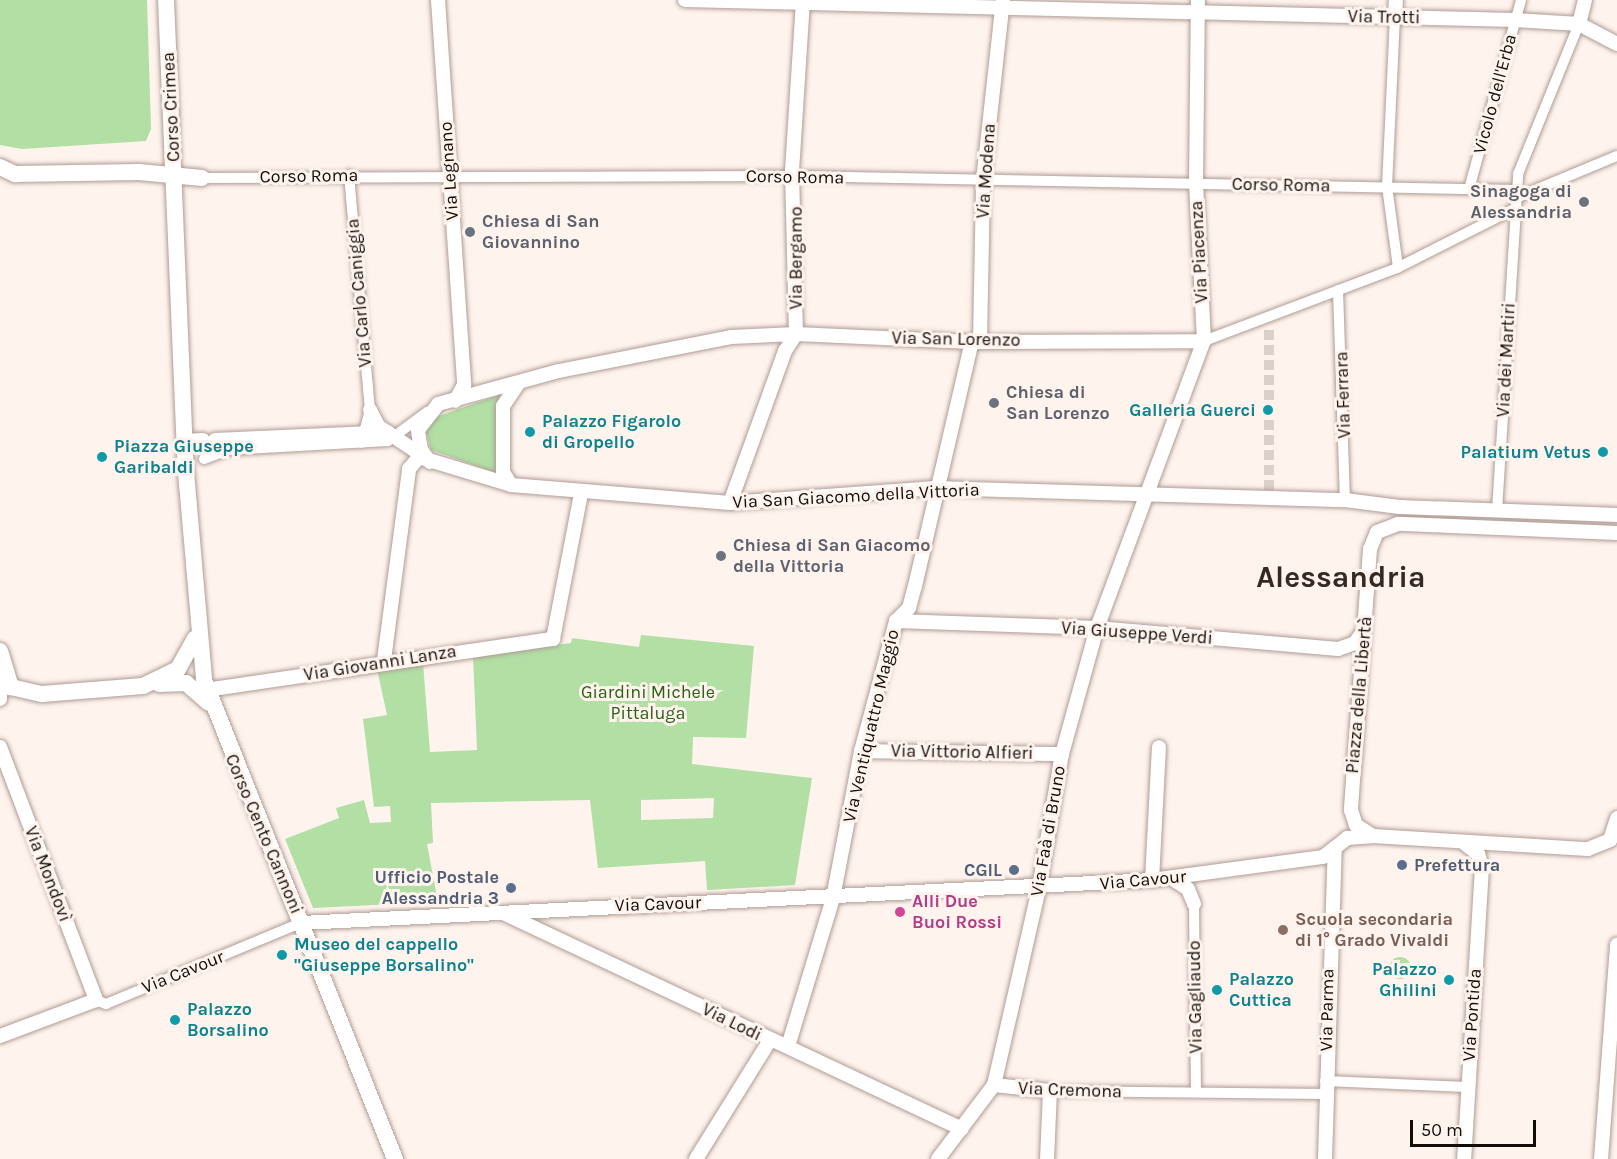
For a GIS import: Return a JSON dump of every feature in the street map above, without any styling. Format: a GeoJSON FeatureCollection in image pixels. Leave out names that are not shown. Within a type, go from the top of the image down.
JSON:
{"type":"FeatureCollection","features":[{"type":"Feature","properties":{"kind":"street","name":"Corso Crimea"},"geometry":{"type":"LineString","coordinates":[[166,0],[184,441],[196,620]]}},
{"type":"Feature","properties":{"kind":"street","name":"Via Legnano"},"geometry":{"type":"LineString","coordinates":[[438,0],[464,391],[447,404]]}},
{"type":"Feature","properties":{"kind":"street","name":"Via Trotti"},"geometry":{"type":"LineString","coordinates":[[685,0],[1198,6],[1579,24]]}},
{"type":"Feature","properties":{"kind":"street"},"geometry":{"type":"LineString","coordinates":[[1396,0],[1387,186],[1398,268]]}},
{"type":"Feature","properties":{"kind":"street","name":"Vicolo dell'Erba"},"geometry":{"type":"LineString","coordinates":[[1469,189],[1521,0]]}},
{"type":"Feature","properties":{"kind":"street"},"geometry":{"type":"LineString","coordinates":[[1585,0],[1579,24],[1617,44]]}},
{"type":"Feature","properties":{"kind":"street","name":"Via Bergamo"},"geometry":{"type":"LineString","coordinates":[[730,503],[787,345],[796,333],[795,177],[803,2]]}},
{"type":"Feature","properties":{"kind":"street","name":"Via Modena"},"geometry":{"type":"LineString","coordinates":[[976,342],[983,182],[1003,4]]}},
{"type":"Feature","properties":{"kind":"street","name":"Via Piacenza"},"geometry":{"type":"LineString","coordinates":[[1144,493],[1204,341],[1196,184],[1198,6]]}},
{"type":"Feature","properties":{"kind":"street","name":"Via dei Martiri"},"geometry":{"type":"LineString","coordinates":[[1497,511],[1515,199],[1579,24]]}},
{"type":"Feature","properties":{"kind":"street"},"geometry":{"type":"LineString","coordinates":[[139,172],[165,159],[172,138]]}},
{"type":"Feature","properties":{"kind":"street","name":"Via San Lorenzo"},"geometry":{"type":"LineString","coordinates":[[427,412],[528,380],[731,338],[796,333],[976,342],[1204,341],[1398,268],[1515,199],[1617,156]]}},
{"type":"Feature","properties":{"kind":"street"},"geometry":{"type":"LineString","coordinates":[[0,183],[8,170],[174,173],[202,178]]}},
{"type":"Feature","properties":{"kind":"street","name":"Corso Roma"},"geometry":{"type":"LineString","coordinates":[[202,178],[349,175],[795,177],[983,182],[1387,186],[1469,189],[1515,199]]}},
{"type":"Feature","properties":{"kind":"street","name":"Via Carlo Caniggia"},"geometry":{"type":"LineString","coordinates":[[349,175],[370,410],[362,438]]}},
{"type":"Feature","properties":{"kind":"street","name":"Via Ferrara"},"geometry":{"type":"LineString","coordinates":[[1338,290],[1345,500]]}},
{"type":"Feature","properties":{"kind":"street","name":"Via Ventiquattro Maggio"},"geometry":{"type":"LineString","coordinates":[[789,1043],[833,898],[861,751],[896,621],[909,608],[935,488],[976,342]]}},
{"type":"Feature","properties":{"kind":"street"},"geometry":{"type":"LineString","coordinates":[[512,485],[503,472],[503,403],[511,389],[528,380]]}},
{"type":"Feature","properties":{"kind":"street"},"geometry":{"type":"LineString","coordinates":[[370,410],[390,437],[419,457],[435,464]]}},
{"type":"Feature","properties":{"kind":"street"},"geometry":{"type":"LineString","coordinates":[[184,441],[390,437],[427,412]]}},
{"type":"Feature","properties":{"kind":"street"},"geometry":{"type":"LineString","coordinates":[[427,412],[419,443],[435,464]]}},
{"type":"Feature","properties":{"kind":"street"},"geometry":{"type":"LineString","coordinates":[[390,437],[435,464]]}},
{"type":"Feature","properties":{"kind":"street"},"geometry":{"type":"LineString","coordinates":[[204,459],[227,450],[362,438]]}},
{"type":"Feature","properties":{"kind":"street"},"geometry":{"type":"LineString","coordinates":[[384,660],[408,476],[419,457]]}},
{"type":"Feature","properties":{"kind":"street","name":"Via San Giacomo della Vittoria"},"geometry":{"type":"LineString","coordinates":[[435,464],[512,485],[581,494],[730,503],[935,488],[1345,500]]}},
{"type":"Feature","properties":{"kind":"street","name":"Via Faà di Bruno"},"geometry":{"type":"LineString","coordinates":[[938,1159],[994,1086],[1039,888],[1062,754],[1097,628],[1144,493]]}},
{"type":"Feature","properties":{"kind":"street","name":"Via Giovanni Lanza"},"geometry":{"type":"LineString","coordinates":[[206,690],[384,660],[553,639],[581,494]]}},
{"type":"Feature","properties":{"kind":"street"},"geometry":{"type":"LineString","coordinates":[[1345,500],[1497,511],[1617,515]]}},
{"type":"Feature","properties":{"kind":"street","name":"Piazza della Libertà"},"geometry":{"type":"LineString","coordinates":[[1375,836],[1359,828],[1351,812],[1371,544],[1388,525],[1617,533]]}},
{"type":"Feature","properties":{"kind":"street"},"geometry":{"type":"LineString","coordinates":[[143,686],[168,676],[186,661],[196,620]]}},
{"type":"Feature","properties":{"kind":"street"},"geometry":{"type":"LineString","coordinates":[[196,620],[206,690]]}},
{"type":"Feature","properties":{"kind":"street","name":"Via Giuseppe Verdi"},"geometry":{"type":"LineString","coordinates":[[896,621],[1097,628],[1338,649],[1355,643],[1365,626]]}},
{"type":"Feature","properties":{"kind":"street"},"geometry":{"type":"LineString","coordinates":[[0,651],[7,681],[25,694],[186,683],[213,710]]}},
{"type":"Feature","properties":{"kind":"street"},"geometry":{"type":"LineString","coordinates":[[0,651],[0,699]]}},
{"type":"Feature","properties":{"kind":"street","name":"Corso Cento Cannoni"},"geometry":{"type":"LineString","coordinates":[[206,690],[302,922],[395,1159]]}},
{"type":"Feature","properties":{"kind":"street","name":"Via Mondovì"},"geometry":{"type":"LineString","coordinates":[[0,747],[96,1000]]}},
{"type":"Feature","properties":{"kind":"street"},"geometry":{"type":"LineString","coordinates":[[1152,880],[1159,747]]}},
{"type":"Feature","properties":{"kind":"street","name":"Via Vittorio Alfieri"},"geometry":{"type":"LineString","coordinates":[[861,751],[1062,754]]}},
{"type":"Feature","properties":{"kind":"street"},"geometry":{"type":"LineString","coordinates":[[1375,836],[1592,849],[1608,841],[1617,820]]}},
{"type":"Feature","properties":{"kind":"street","name":"Via Cavour"},"geometry":{"type":"LineString","coordinates":[[0,1036],[96,1000],[105,1004],[302,922],[1039,888],[1152,880],[1323,857],[1333,854],[1351,836],[1375,836]]}},
{"type":"Feature","properties":{"kind":"street","name":"Via Pontida"},"geometry":{"type":"LineString","coordinates":[[1459,842],[1476,850],[1482,871],[1464,1159]]}},
{"type":"Feature","properties":{"kind":"street","name":"Via Parma"},"geometry":{"type":"LineString","coordinates":[[1324,1159],[1333,854]]}},
{"type":"Feature","properties":{"kind":"street"},"geometry":{"type":"LineString","coordinates":[[1169,878],[1187,887],[1194,904]]}},
{"type":"Feature","properties":{"kind":"street","name":"Via Gagliaudo"},"geometry":{"type":"LineString","coordinates":[[1194,904],[1196,1091]]}},
{"type":"Feature","properties":{"kind":"street","name":"Via Lodi"},"geometry":{"type":"LineString","coordinates":[[502,912],[770,1040],[789,1043],[962,1129]]}},
{"type":"Feature","properties":{"kind":"street"},"geometry":{"type":"LineString","coordinates":[[1601,1159],[1613,1038],[1617,945]]}},
{"type":"Feature","properties":{"kind":"street"},"geometry":{"type":"LineString","coordinates":[[699,1158],[770,1040]]}},
{"type":"Feature","properties":{"kind":"street","name":"Via Cremona"},"geometry":{"type":"LineString","coordinates":[[994,1086],[1050,1091],[1146,1092],[1325,1088]]}},
{"type":"Feature","properties":{"kind":"street"},"geometry":{"type":"LineString","coordinates":[[1325,1088],[1467,1087]]}},
{"type":"Feature","properties":{"kind":"street"},"geometry":{"type":"LineString","coordinates":[[1047,1159],[1050,1091]]}},
{"type":"Feature","properties":{"kind":"green space"},"geometry":{"type":"Polygon","coordinates":[[[0,0],[147,0],[151,129],[146,141],[22,149],[0,145],[0,0]]]}},
{"type":"Feature","properties":{"kind":"green space"},"geometry":{"type":"Polygon","coordinates":[[[499,395],[499,474],[431,450],[426,430],[433,418],[499,395]]]}},
{"type":"Feature","properties":{"kind":"green space","name":"Giardini Michele Pittaluga"},"geometry":{"type":"Polygon","coordinates":[[[641,635],[754,646],[746,738],[693,737],[692,764],[812,778],[795,885],[707,890],[705,861],[598,868],[590,800],[431,803],[433,843],[427,844],[438,902],[313,908],[285,839],[339,818],[336,808],[364,800],[370,823],[391,822],[390,806],[374,807],[363,719],[387,715],[377,669],[423,663],[430,752],[477,750],[473,656],[571,643],[572,638],[639,647],[641,635]],[[714,798],[641,800],[641,820],[713,818],[714,798]]]}},
{"type":"Feature","properties":{"kind":"green space"},"geometry":{"type":"Polygon","coordinates":[[[1400,957],[1408,960],[1411,968],[1408,976],[1400,979],[1392,976],[1389,968],[1392,960],[1400,957]]]}},
{"type":"Feature","properties":{"kind":"tunnel"},"geometry":{"type":"LineString","coordinates":[[1269,330],[1269,491]]}},
{"type":"Feature","properties":{"kind":"place","name":"Sinagoga di Alessandria"},"geometry":{"type":"Point","coordinates":[1584,202]}},
{"type":"Feature","properties":{"kind":"place","name":"Chiesa di San Giovannino"},"geometry":{"type":"Point","coordinates":[470,232]}},
{"type":"Feature","properties":{"kind":"place","name":"Chiesa di San Lorenzo"},"geometry":{"type":"Point","coordinates":[994,403]}},
{"type":"Feature","properties":{"kind":"place","name":"Galleria Guerci"},"geometry":{"type":"Point","coordinates":[1268,410]}},
{"type":"Feature","properties":{"kind":"place","name":"Palazzo Figarolo di Gropello"},"geometry":{"type":"Point","coordinates":[530,432]}},
{"type":"Feature","properties":{"kind":"place","name":"Palatium Vetus"},"geometry":{"type":"Point","coordinates":[1603,452]}},
{"type":"Feature","properties":{"kind":"place","name":"Piazza Giuseppe Garibaldi"},"geometry":{"type":"Point","coordinates":[102,457]}},
{"type":"Feature","properties":{"kind":"place","name":"Chiesa di San Giacomo della Vittoria"},"geometry":{"type":"Point","coordinates":[721,556]}},
{"type":"Feature","properties":{"kind":"place","name":"Prefettura"},"geometry":{"type":"Point","coordinates":[1402,865]}},
{"type":"Feature","properties":{"kind":"place","name":"CGIL"},"geometry":{"type":"Point","coordinates":[1014,870]}},
{"type":"Feature","properties":{"kind":"place","name":"Ufficio Postale Alessandria 3"},"geometry":{"type":"Point","coordinates":[511,888]}},
{"type":"Feature","properties":{"kind":"place","name":"Alli Due Buoi Rossi"},"geometry":{"type":"Point","coordinates":[900,912]}},
{"type":"Feature","properties":{"kind":"place","name":"Scuola secondaria di 1° Grado Vivaldi"},"geometry":{"type":"Point","coordinates":[1283,930]}},
{"type":"Feature","properties":{"kind":"place","name":"Museo del cappello \"Giuseppe Borsalino\""},"geometry":{"type":"Point","coordinates":[282,955]}},
{"type":"Feature","properties":{"kind":"place","name":"Palazzo Ghilini"},"geometry":{"type":"Point","coordinates":[1449,980]}},
{"type":"Feature","properties":{"kind":"place","name":"Palazzo Cuttica"},"geometry":{"type":"Point","coordinates":[1217,990]}},
{"type":"Feature","properties":{"kind":"place","name":"Palazzo Borsalino"},"geometry":{"type":"Point","coordinates":[175,1020]}},
{"type":"Feature","properties":{"kind":"district","name":"Alessandria"},"geometry":{"type":"Point","coordinates":[1341,577]}}]}
